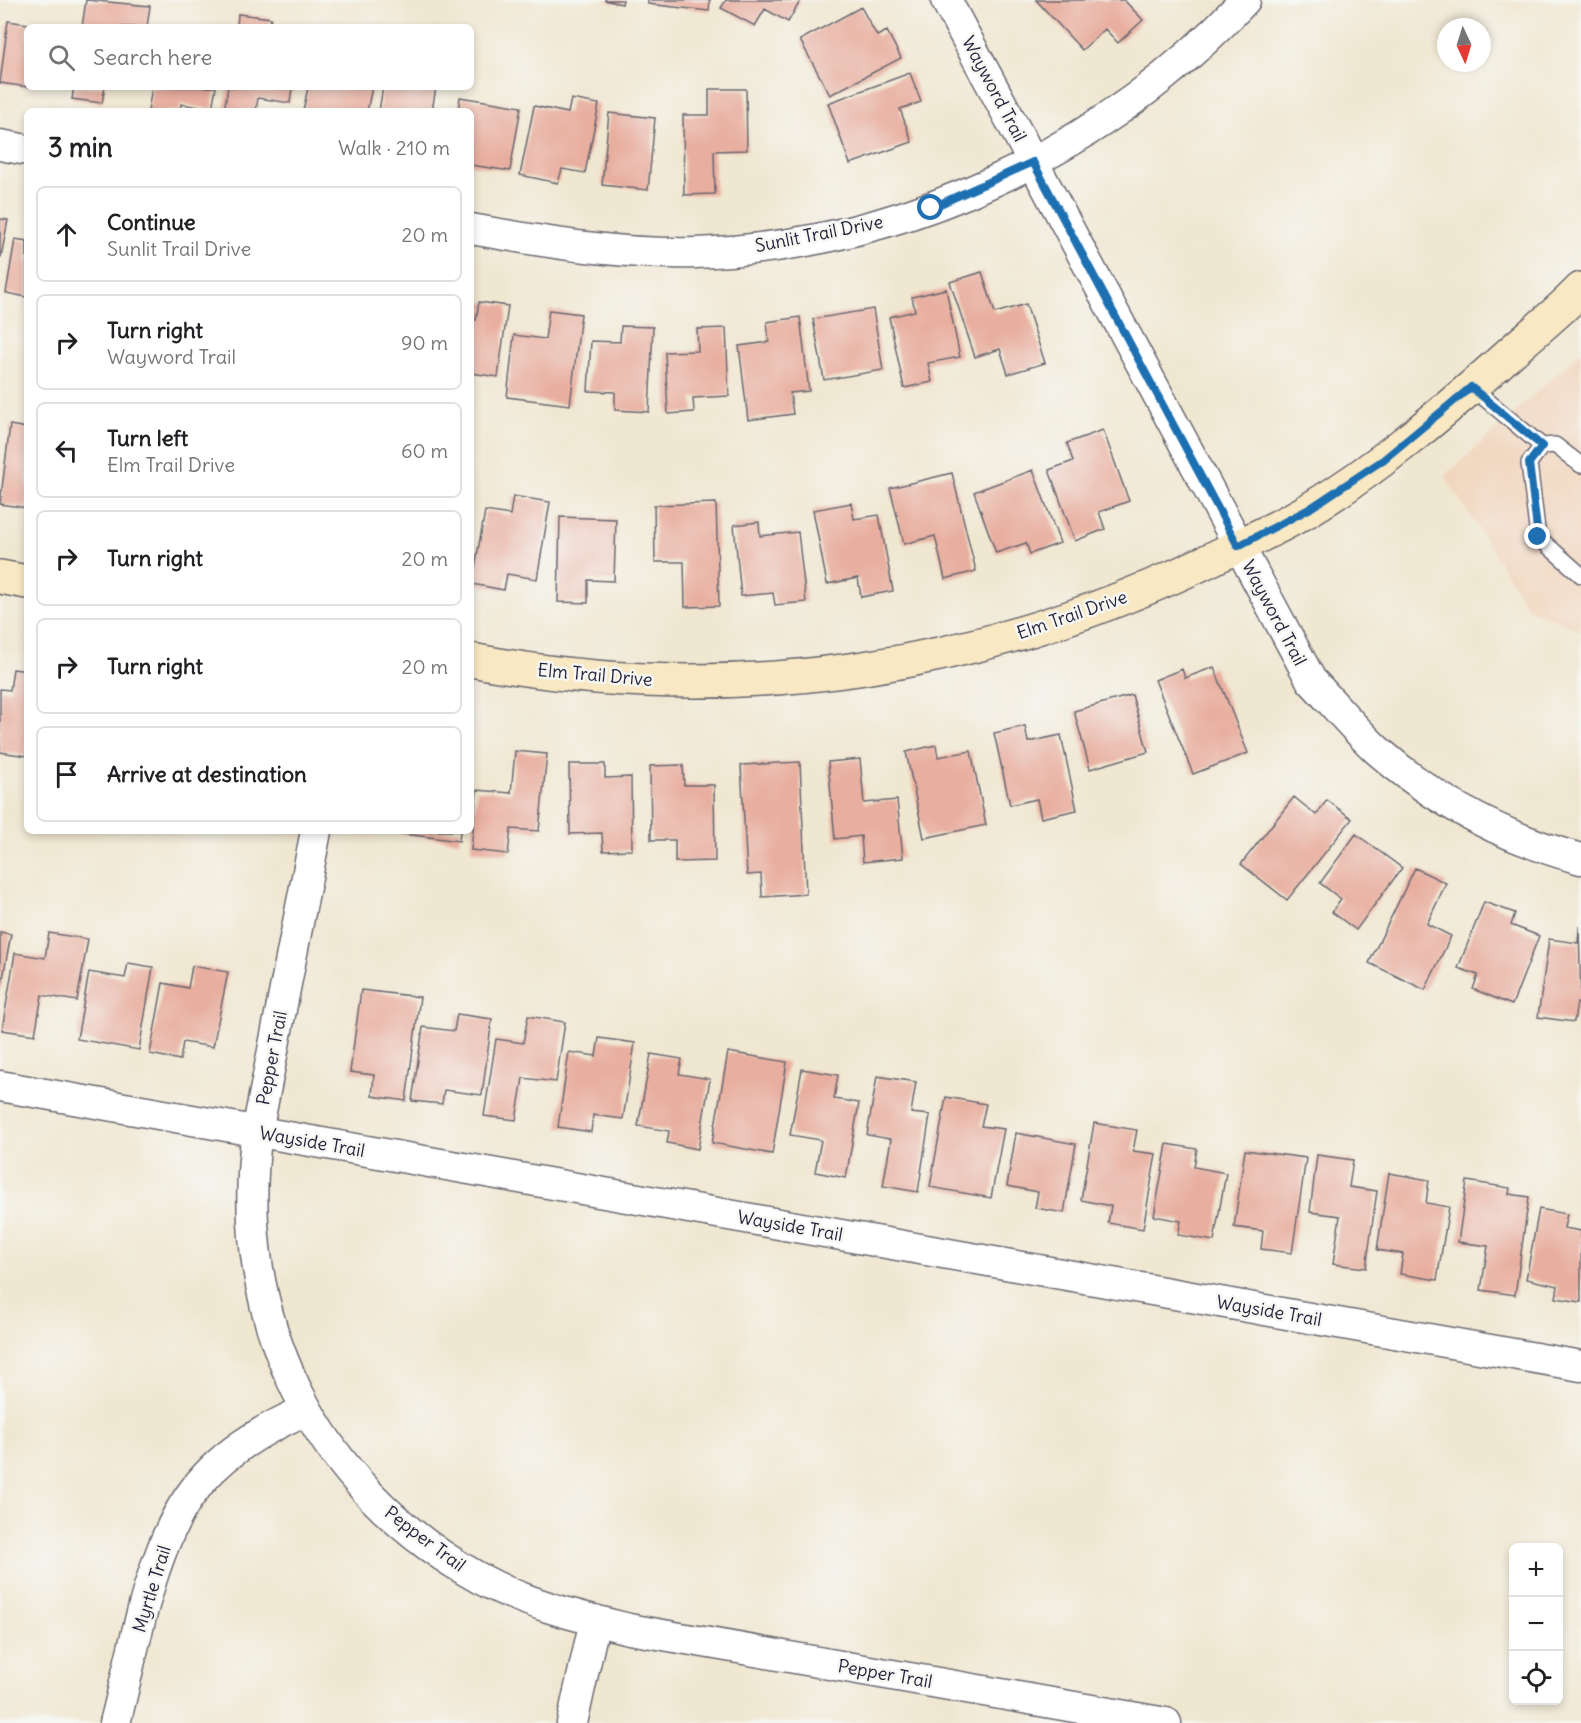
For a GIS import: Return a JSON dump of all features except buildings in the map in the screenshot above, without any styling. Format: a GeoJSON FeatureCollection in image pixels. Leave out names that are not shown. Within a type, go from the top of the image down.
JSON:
{"type":"FeatureCollection","features":[{"type":"Feature","properties":{"kind":"street","name":"Wayword Trail"},"geometry":{"type":"LineString","coordinates":[[946,0],[1311,680],[1376,749],[1453,807],[1493,829],[1535,847],[1581,859]]}},
{"type":"Feature","properties":{"kind":"street","name":"Sunlit Trail Drive"},"geometry":{"type":"LineString","coordinates":[[474,229],[616,251],[696,253],[776,246],[854,231],[931,208],[1033,162],[1086,132],[1152,87],[1213,34],[1245,0]]}},
{"type":"Feature","properties":{"kind":"street"},"geometry":{"type":"LineString","coordinates":[[0,145],[24,149]]}},
{"type":"Feature","properties":{"kind":"street","name":"Elm Trail Drive"},"geometry":{"type":"LineString","coordinates":[[474,660],[563,674],[682,683],[818,675],[931,658],[1051,626],[1168,581],[1309,509],[1383,460],[1471,387],[1581,289]]}},
{"type":"Feature","properties":{"kind":"street"},"geometry":{"type":"LineString","coordinates":[[0,577],[24,581]]}},
{"type":"Feature","properties":{"kind":"street","name":"Pepper Trail"},"geometry":{"type":"LineString","coordinates":[[315,834],[257,1132],[252,1169],[251,1203],[255,1260],[264,1305],[277,1349],[306,1410],[341,1461],[371,1496],[405,1528],[441,1555],[521,1598],[595,1620],[1166,1723]]}},
{"type":"Feature","properties":{"kind":"street","name":"Wayside Trail"},"geometry":{"type":"LineString","coordinates":[[0,1086],[1581,1366]]}},
{"type":"Feature","properties":{"kind":"street","name":"Myrtle Trail"},"geometry":{"type":"LineString","coordinates":[[115,1723],[160,1552],[189,1497],[231,1452],[266,1428],[306,1410]]}},
{"type":"Feature","properties":{"kind":"street"},"geometry":{"type":"LineString","coordinates":[[572,1723],[595,1620]]}},
{"type":"Feature","properties":{"kind":"lane"},"geometry":{"type":"LineString","coordinates":[[1471,387],[1542,446],[1556,445],[1581,465]]}},
{"type":"Feature","properties":{"kind":"lane"},"geometry":{"type":"LineString","coordinates":[[1542,446],[1529,463],[1538,537],[1581,575]]}},
{"type":"Feature","properties":{"kind":"shaded area"},"geometry":{"type":"Polygon","coordinates":[[[1581,352],[1581,631],[1528,608],[1445,476],[1581,352]]]}},
{"type":"Feature","properties":{"kind":"route"},"geometry":{"type":"LineString","coordinates":[[931,208],[1033,162],[1238,546],[1309,509],[1383,460],[1471,387],[1542,446],[1529,463],[1538,537]]}}]}
